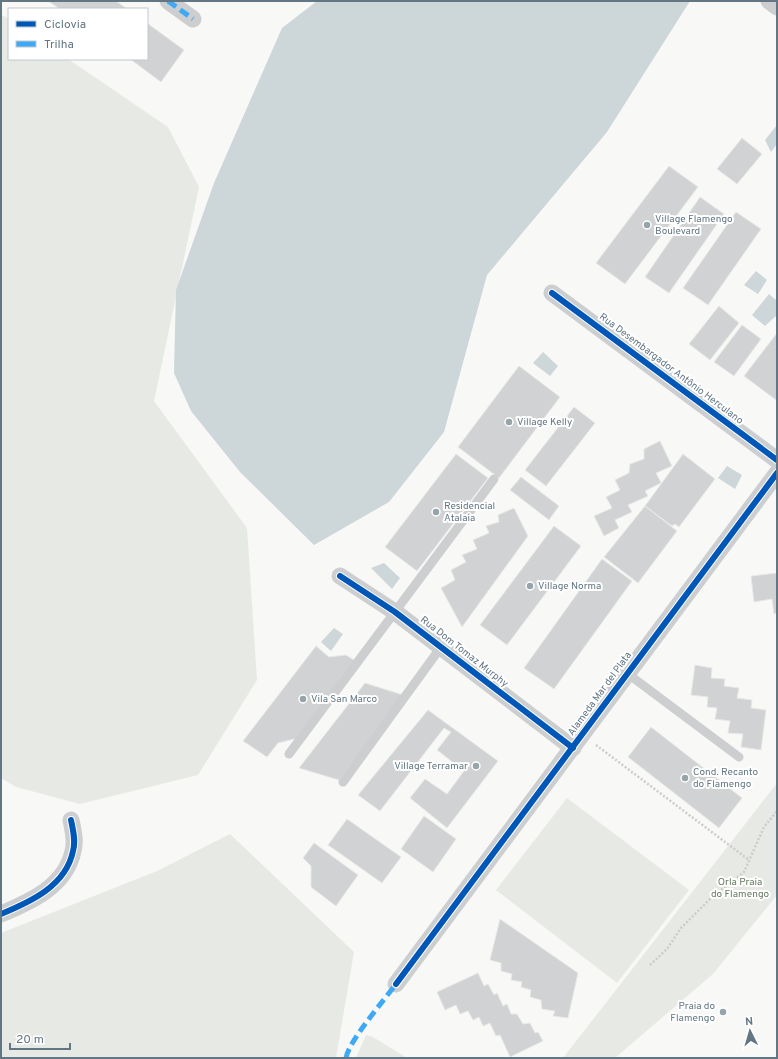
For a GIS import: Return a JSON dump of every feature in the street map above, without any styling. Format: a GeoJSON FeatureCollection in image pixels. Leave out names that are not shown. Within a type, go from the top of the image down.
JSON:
{"type":"FeatureCollection","features":[{"type":"Feature","properties":{"kind":"street"},"geometry":{"type":"LineString","coordinates":[[168,1],[193,19]]}},
{"type":"Feature","properties":{"kind":"street"},"geometry":{"type":"LineString","coordinates":[[769,1],[777,7]]}},
{"type":"Feature","properties":{"kind":"street","name":"Rua Desembargador Antônio Herculano"},"geometry":{"type":"LineString","coordinates":[[552,293],[777,460]]}},
{"type":"Feature","properties":{"kind":"street","name":"Alameda Mar del Plata"},"geometry":{"type":"LineString","coordinates":[[396,984],[777,473]]}},
{"type":"Feature","properties":{"kind":"street","name":"Rua Dom Tomaz Murphy"},"geometry":{"type":"LineString","coordinates":[[340,576],[395,612],[573,748]]}},
{"type":"Feature","properties":{"kind":"street"},"geometry":{"type":"LineString","coordinates":[[1,914],[23,905],[45,892],[59,879],[70,864],[74,850],[74,837],[70,820]]}},
{"type":"Feature","properties":{"kind":"lane"},"geometry":{"type":"LineString","coordinates":[[289,754],[494,479]]}},
{"type":"Feature","properties":{"kind":"lane"},"geometry":{"type":"LineString","coordinates":[[343,782],[441,647]]}},
{"type":"Feature","properties":{"kind":"lane"},"geometry":{"type":"LineString","coordinates":[[628,674],[739,757]]}},
{"type":"Feature","properties":{"kind":"path"},"geometry":{"type":"LineString","coordinates":[[583,735],[749,860]]}},
{"type":"Feature","properties":{"kind":"path"},"geometry":{"type":"LineString","coordinates":[[650,965],[668,949],[681,928],[712,897],[744,872],[764,827],[777,811]]}},
{"type":"Feature","properties":{"kind":"green space"},"geometry":{"type":"Polygon","coordinates":[[[2,15],[8,18],[8,60],[69,60],[168,127],[199,187],[154,401],[247,528],[257,680],[198,775],[80,804],[16,787],[1,778],[2,15]]]}},
{"type":"Feature","properties":{"kind":"green space","name":"Orla Praia do Flamengo"},"geometry":{"type":"Polygon","coordinates":[[[777,783],[777,895],[713,974],[615,1058],[563,1058],[777,783]]]}},
{"type":"Feature","properties":{"kind":"green space"},"geometry":{"type":"Polygon","coordinates":[[[567,798],[689,890],[617,983],[496,890],[567,798]]]}},
{"type":"Feature","properties":{"kind":"green space"},"geometry":{"type":"Polygon","coordinates":[[[230,834],[354,952],[336,1058],[1,1058],[1,933],[157,871],[230,834]]]}},
{"type":"Feature","properties":{"kind":"green space"},"geometry":{"type":"Polygon","coordinates":[[[366,1035],[373,1037],[407,1058],[356,1058],[366,1035]]]}},
{"type":"Feature","properties":{"kind":"shaded area"},"geometry":{"type":"Polygon","coordinates":[[[317,1],[690,1],[607,132],[487,275],[444,432],[389,502],[314,545],[240,472],[191,411],[174,373],[176,290],[214,183],[282,28],[317,1]]]}},
{"type":"Feature","properties":{"kind":"shaded area"},"geometry":{"type":"Polygon","coordinates":[[[777,125],[777,144],[771,152],[765,140],[777,125]]]}},
{"type":"Feature","properties":{"kind":"shaded area"},"geometry":{"type":"Polygon","coordinates":[[[756,271],[767,280],[758,294],[744,285],[756,271]]]}},
{"type":"Feature","properties":{"kind":"shaded area"},"geometry":{"type":"Polygon","coordinates":[[[769,294],[777,301],[777,315],[765,326],[752,315],[769,294]]]}},
{"type":"Feature","properties":{"kind":"shaded area"},"geometry":{"type":"Polygon","coordinates":[[[543,352],[558,366],[550,376],[533,363],[543,352]]]}},
{"type":"Feature","properties":{"kind":"shaded area"},"geometry":{"type":"Polygon","coordinates":[[[727,466],[742,475],[735,489],[718,478],[727,466]]]}},
{"type":"Feature","properties":{"kind":"shaded area"},"geometry":{"type":"Polygon","coordinates":[[[384,563],[400,578],[392,589],[371,568],[384,563]]]}},
{"type":"Feature","properties":{"kind":"shaded area"},"geometry":{"type":"Polygon","coordinates":[[[334,628],[343,634],[331,651],[321,642],[334,628]]]}},
{"type":"Feature","properties":{"kind":"building"},"geometry":{"type":"Polygon","coordinates":[[[48,1],[116,1],[126,8],[58,8],[48,1]]]}},
{"type":"Feature","properties":{"kind":"building"},"geometry":{"type":"Polygon","coordinates":[[[148,24],[184,50],[161,82],[131,60],[148,60],[148,24]]]}},
{"type":"Feature","properties":{"kind":"building"},"geometry":{"type":"Polygon","coordinates":[[[742,138],[762,154],[737,184],[717,169],[742,138]]]}},
{"type":"Feature","properties":{"kind":"building","name":"Village Flamengo Boulevard"},"geometry":{"type":"Polygon","coordinates":[[[669,166],[698,187],[625,284],[596,263],[669,166]]]}},
{"type":"Feature","properties":{"kind":"building"},"geometry":{"type":"Polygon","coordinates":[[[700,197],[724,214],[669,293],[645,277],[700,197]]]}},
{"type":"Feature","properties":{"kind":"building"},"geometry":{"type":"Polygon","coordinates":[[[736,212],[761,229],[708,305],[683,288],[736,212]]]}},
{"type":"Feature","properties":{"kind":"building"},"geometry":{"type":"Polygon","coordinates":[[[719,306],[739,323],[710,360],[689,344],[719,306]]]}},
{"type":"Feature","properties":{"kind":"building"},"geometry":{"type":"Polygon","coordinates":[[[742,325],[761,339],[734,376],[714,362],[742,325]]]}},
{"type":"Feature","properties":{"kind":"building"},"geometry":{"type":"Polygon","coordinates":[[[777,333],[777,399],[776,400],[744,376],[777,333]]]}},
{"type":"Feature","properties":{"kind":"building","name":"Village Kelly"},"geometry":{"type":"Polygon","coordinates":[[[519,366],[560,397],[499,478],[458,447],[519,366]]]}},
{"type":"Feature","properties":{"kind":"building"},"geometry":{"type":"Polygon","coordinates":[[[574,407],[595,423],[546,486],[525,470],[574,407]]]}},
{"type":"Feature","properties":{"kind":"building"},"geometry":{"type":"Polygon","coordinates":[[[660,441],[672,466],[656,473],[661,483],[645,491],[648,496],[628,505],[632,512],[615,520],[619,528],[604,536],[594,516],[612,508],[606,497],[620,490],[615,480],[629,473],[630,464],[644,459],[644,449],[660,441]]]}},
{"type":"Feature","properties":{"kind":"building","name":"Residencial Atalaia"},"geometry":{"type":"Polygon","coordinates":[[[456,454],[488,478],[417,571],[385,547],[456,454]]]}},
{"type":"Feature","properties":{"kind":"building"},"geometry":{"type":"Polygon","coordinates":[[[683,454],[715,479],[679,527],[675,524],[672,526],[645,506],[683,454]]]}},
{"type":"Feature","properties":{"kind":"building"},"geometry":{"type":"Polygon","coordinates":[[[521,477],[559,506],[549,520],[510,490],[521,477]]]}},
{"type":"Feature","properties":{"kind":"building"},"geometry":{"type":"Polygon","coordinates":[[[645,506],[677,531],[638,583],[604,557],[645,506]]]}},
{"type":"Feature","properties":{"kind":"building"},"geometry":{"type":"Polygon","coordinates":[[[514,508],[528,536],[462,627],[441,588],[455,580],[451,570],[466,562],[462,555],[477,549],[473,540],[489,533],[486,526],[499,522],[498,515],[514,508]]]}},
{"type":"Feature","properties":{"kind":"building","name":"Village Norma"},"geometry":{"type":"Polygon","coordinates":[[[554,526],[581,546],[507,645],[480,625],[554,526]]]}},
{"type":"Feature","properties":{"kind":"building"},"geometry":{"type":"Polygon","coordinates":[[[602,559],[632,581],[554,689],[524,668],[602,559]]]}},
{"type":"Feature","properties":{"kind":"building"},"geometry":{"type":"Polygon","coordinates":[[[777,573],[777,613],[774,614],[772,599],[754,602],[751,576],[777,573]]]}},
{"type":"Feature","properties":{"kind":"building","name":"Vila San Marco"},"geometry":{"type":"Polygon","coordinates":[[[316,646],[329,657],[346,655],[357,662],[302,737],[278,743],[267,757],[243,741],[316,646]]]}},
{"type":"Feature","properties":{"kind":"building"},"geometry":{"type":"Polygon","coordinates":[[[695,665],[712,668],[711,678],[725,679],[724,686],[739,688],[737,698],[752,700],[751,708],[766,710],[761,750],[741,747],[743,734],[728,733],[730,721],[715,719],[717,708],[707,707],[708,697],[691,695],[695,665]]]}},
{"type":"Feature","properties":{"kind":"building"},"geometry":{"type":"Polygon","coordinates":[[[365,683],[403,695],[339,780],[299,768],[365,683]]]}},
{"type":"Feature","properties":{"kind":"building","name":"Village Terramar"},"geometry":{"type":"Polygon","coordinates":[[[428,710],[498,761],[447,828],[410,798],[425,779],[447,794],[464,771],[437,750],[451,732],[444,728],[380,811],[358,795],[428,710]]]}},
{"type":"Feature","properties":{"kind":"building","name":"Cond. Recanto do Flamengo"},"geometry":{"type":"Polygon","coordinates":[[[651,727],[742,798],[719,828],[628,757],[651,727]]]}},
{"type":"Feature","properties":{"kind":"building"},"geometry":{"type":"Polygon","coordinates":[[[424,816],[456,839],[433,872],[401,849],[424,816]]]}},
{"type":"Feature","properties":{"kind":"building"},"geometry":{"type":"Polygon","coordinates":[[[347,819],[401,857],[382,883],[328,845],[347,819]]]}},
{"type":"Feature","properties":{"kind":"building"},"geometry":{"type":"Polygon","coordinates":[[[314,843],[358,875],[336,906],[311,887],[311,866],[303,858],[314,843]]]}},
{"type":"Feature","properties":{"kind":"building"},"geometry":{"type":"Polygon","coordinates":[[[500,919],[578,973],[568,1018],[553,1016],[555,1011],[542,1009],[541,1000],[530,997],[531,990],[521,987],[522,982],[511,980],[512,974],[501,971],[501,963],[490,960],[500,919]]]}},
{"type":"Feature","properties":{"kind":"building"},"geometry":{"type":"Polygon","coordinates":[[[478,973],[484,986],[488,984],[494,995],[497,993],[503,1006],[507,1004],[511,1014],[517,1014],[523,1024],[530,1023],[535,1033],[538,1032],[543,1041],[510,1057],[500,1035],[496,1036],[490,1023],[483,1026],[479,1017],[473,1020],[468,1011],[460,1014],[456,1005],[445,1010],[437,992],[478,973]]]}},
{"type":"Feature","properties":{"kind":"marked path"},"geometry":{"type":"LineString","coordinates":[[168,1],[193,19]]}},
{"type":"Feature","properties":{"kind":"marked path"},"geometry":{"type":"LineString","coordinates":[[346,1058],[353,1042],[396,984]]}},
{"type":"Feature","properties":{"kind":"cycle path"},"geometry":{"type":"LineString","coordinates":[[552,293],[777,460]]}},
{"type":"Feature","properties":{"kind":"cycle path"},"geometry":{"type":"LineString","coordinates":[[396,984],[777,473]]}},
{"type":"Feature","properties":{"kind":"cycle path"},"geometry":{"type":"LineString","coordinates":[[340,576],[395,612],[573,748]]}},
{"type":"Feature","properties":{"kind":"cycle path"},"geometry":{"type":"LineString","coordinates":[[1,914],[35,898],[55,883],[63,874],[69,863],[74,847],[74,836],[71,820]]}},
{"type":"Feature","properties":{"kind":"place","name":"Village Flamengo Boulevard"},"geometry":{"type":"Point","coordinates":[647,225]}},
{"type":"Feature","properties":{"kind":"place","name":"Village Kelly"},"geometry":{"type":"Point","coordinates":[509,422]}},
{"type":"Feature","properties":{"kind":"place","name":"Residencial Atalaia"},"geometry":{"type":"Point","coordinates":[436,512]}},
{"type":"Feature","properties":{"kind":"place","name":"Village Norma"},"geometry":{"type":"Point","coordinates":[530,586]}},
{"type":"Feature","properties":{"kind":"place","name":"Vila San Marco"},"geometry":{"type":"Point","coordinates":[303,699]}},
{"type":"Feature","properties":{"kind":"place","name":"Village Terramar"},"geometry":{"type":"Point","coordinates":[476,766]}},
{"type":"Feature","properties":{"kind":"place","name":"Cond. Recanto do Flamengo"},"geometry":{"type":"Point","coordinates":[685,778]}},
{"type":"Feature","properties":{"kind":"place","name":"Praia do Flamengo"},"geometry":{"type":"Point","coordinates":[723,1012]}}]}
